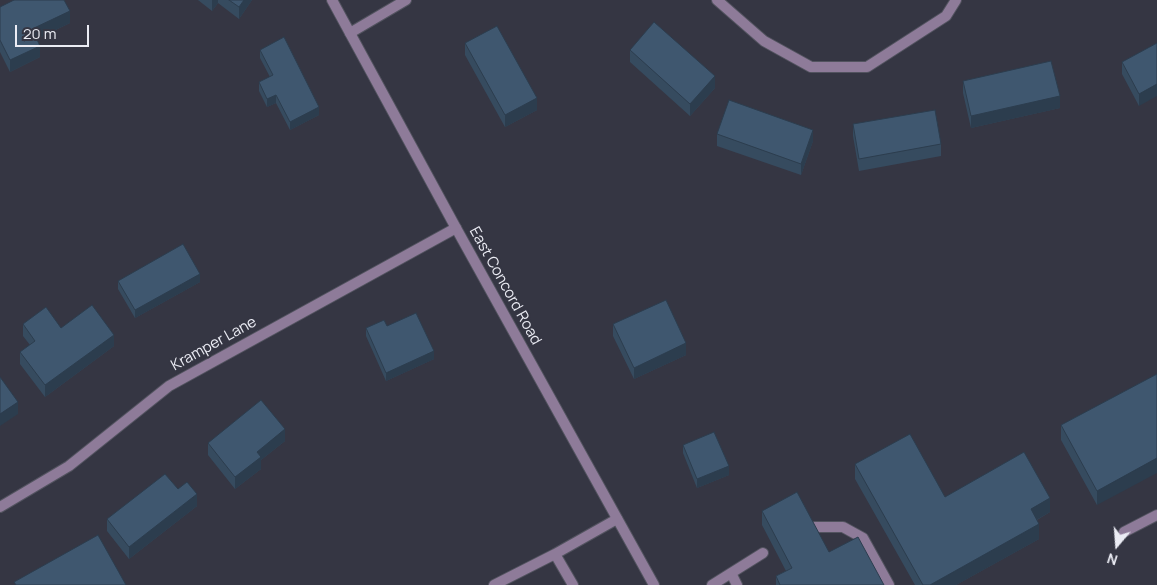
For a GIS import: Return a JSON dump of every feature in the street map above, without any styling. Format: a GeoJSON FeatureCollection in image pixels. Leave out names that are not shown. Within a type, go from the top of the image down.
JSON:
{"type":"FeatureCollection","features":[{"type":"Feature","properties":{"kind":"street","name":"East Concord Road"},"geometry":{"type":"LineString","coordinates":[[332,0],[654,585]]}},
{"type":"Feature","properties":{"kind":"street"},"geometry":{"type":"LineString","coordinates":[[350,33],[406,0]]}},
{"type":"Feature","properties":{"kind":"street"},"geometry":{"type":"LineString","coordinates":[[717,0],[764,42],[811,67],[867,66],[946,16],[956,0]]}},
{"type":"Feature","properties":{"kind":"street","name":"Kramper Lane"},"geometry":{"type":"LineString","coordinates":[[0,507],[69,466],[169,386],[456,228]]}},
{"type":"Feature","properties":{"kind":"street"},"geometry":{"type":"LineString","coordinates":[[1124,532],[1157,515]]}},
{"type":"Feature","properties":{"kind":"street"},"geometry":{"type":"LineString","coordinates":[[494,585],[555,554],[617,519]]}},
{"type":"Feature","properties":{"kind":"street"},"geometry":{"type":"LineString","coordinates":[[814,527],[842,527],[863,538],[889,585]]}},
{"type":"Feature","properties":{"kind":"street"},"geometry":{"type":"LineString","coordinates":[[712,585],[763,553]]}},
{"type":"Feature","properties":{"kind":"street"},"geometry":{"type":"LineString","coordinates":[[555,554],[573,585]]}},
{"type":"Feature","properties":{"kind":"street"},"geometry":{"type":"LineString","coordinates":[[731,573],[737,585]]}},
{"type":"Feature","properties":{"kind":"building"},"geometry":{"type":"Polygon","coordinates":[[[14,0],[64,0],[70,11],[32,29],[40,46],[10,60],[0,40],[0,7],[14,0]]]}},
{"type":"Feature","properties":{"kind":"building"},"geometry":{"type":"Polygon","coordinates":[[[229,0],[244,0],[239,7],[229,0]]]}},
{"type":"Feature","properties":{"kind":"building"},"geometry":{"type":"Polygon","coordinates":[[[654,22],[715,76],[690,104],[630,50],[654,22]]]}},
{"type":"Feature","properties":{"kind":"building"},"geometry":{"type":"Polygon","coordinates":[[[497,26],[537,98],[505,115],[465,43],[497,26]]]}},
{"type":"Feature","properties":{"kind":"building"},"geometry":{"type":"Polygon","coordinates":[[[284,37],[319,107],[290,122],[276,95],[267,99],[259,82],[273,75],[260,50],[284,37]]]}},
{"type":"Feature","properties":{"kind":"building"},"geometry":{"type":"Polygon","coordinates":[[[1157,43],[1157,84],[1139,94],[1122,62],[1157,43]]]}},
{"type":"Feature","properties":{"kind":"building"},"geometry":{"type":"Polygon","coordinates":[[[1051,61],[1060,96],[971,116],[963,81],[1051,61]]]}},
{"type":"Feature","properties":{"kind":"building"},"geometry":{"type":"Polygon","coordinates":[[[729,100],[813,130],[801,164],[717,134],[729,100]]]}},
{"type":"Feature","properties":{"kind":"building"},"geometry":{"type":"Polygon","coordinates":[[[935,110],[941,144],[859,159],[853,124],[935,110]]]}},
{"type":"Feature","properties":{"kind":"building"},"geometry":{"type":"Polygon","coordinates":[[[183,244],[200,274],[135,310],[118,281],[183,244]]]}},
{"type":"Feature","properties":{"kind":"building"},"geometry":{"type":"Polygon","coordinates":[[[666,300],[686,343],[634,368],[613,324],[666,300]]]}},
{"type":"Feature","properties":{"kind":"building"},"geometry":{"type":"Polygon","coordinates":[[[92,305],[114,335],[45,385],[20,352],[35,341],[23,324],[46,307],[61,328],[92,305]]]}},
{"type":"Feature","properties":{"kind":"building"},"geometry":{"type":"Polygon","coordinates":[[[416,313],[434,351],[386,373],[366,328],[384,320],[387,326],[416,313]]]}},
{"type":"Feature","properties":{"kind":"building"},"geometry":{"type":"Polygon","coordinates":[[[1157,374],[1157,458],[1097,491],[1061,425],[1157,374]]]}},
{"type":"Feature","properties":{"kind":"building"},"geometry":{"type":"Polygon","coordinates":[[[0,377],[18,402],[0,414],[0,377]]]}},
{"type":"Feature","properties":{"kind":"building"},"geometry":{"type":"Polygon","coordinates":[[[261,400],[285,429],[257,452],[261,457],[235,477],[208,443],[261,400]]]}},
{"type":"Feature","properties":{"kind":"building"},"geometry":{"type":"Polygon","coordinates":[[[714,432],[729,466],[697,479],[683,445],[714,432]]]}},
{"type":"Feature","properties":{"kind":"building"},"geometry":{"type":"Polygon","coordinates":[[[910,434],[945,497],[1024,452],[1050,498],[1031,509],[1039,524],[930,585],[923,585],[855,464],[910,434]]]}},
{"type":"Feature","properties":{"kind":"building"},"geometry":{"type":"Polygon","coordinates":[[[165,474],[178,489],[187,482],[197,494],[129,547],[107,519],[165,474]]]}},
{"type":"Feature","properties":{"kind":"building"},"geometry":{"type":"Polygon","coordinates":[[[797,492],[829,552],[858,537],[884,585],[780,585],[776,576],[792,568],[762,511],[797,492]]]}},
{"type":"Feature","properties":{"kind":"building"},"geometry":{"type":"Polygon","coordinates":[[[98,535],[126,585],[16,585],[14,582],[98,535]]]}}]}
